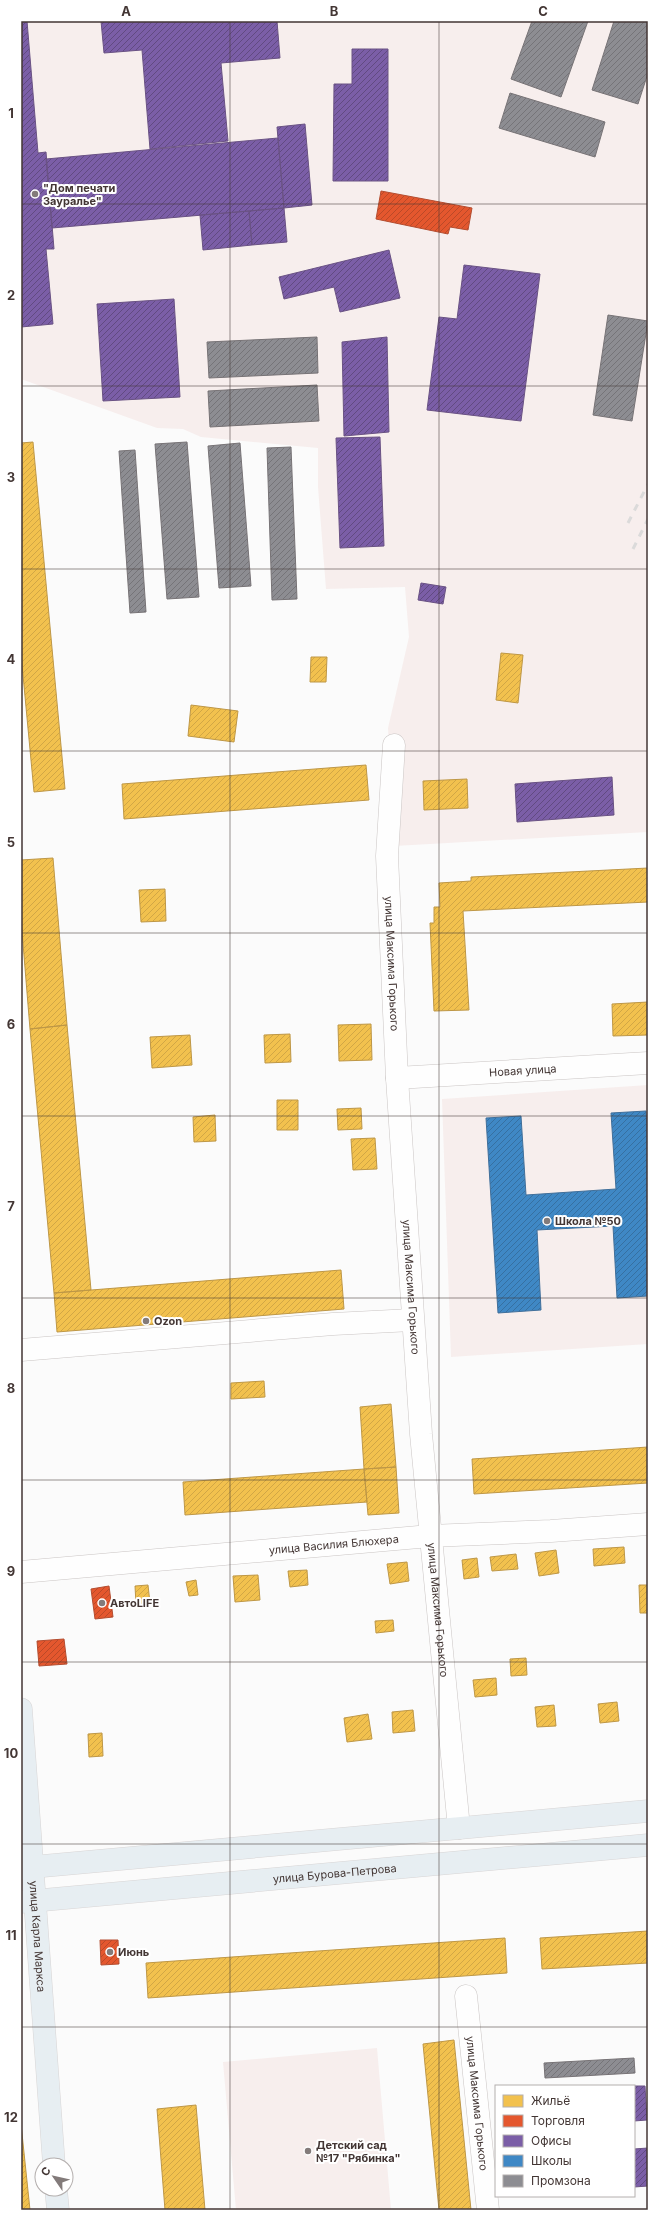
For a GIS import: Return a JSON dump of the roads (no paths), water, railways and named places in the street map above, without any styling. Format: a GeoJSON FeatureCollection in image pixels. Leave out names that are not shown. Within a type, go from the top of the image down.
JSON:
{"type":"FeatureCollection","features":[{"type":"Feature","properties":{"kind":"main road","name":"улица Карла Маркса"},"geometry":{"type":"LineString","coordinates":[[21,1709],[27,1901],[53,2157]]}},
{"type":"Feature","properties":{"kind":"main road"},"geometry":{"type":"LineString","coordinates":[[27,1867],[648,1811]]}},
{"type":"Feature","properties":{"kind":"main road","name":"улица Бурова-Петрова"},"geometry":{"type":"LineString","coordinates":[[27,1901],[648,1844]]}},
{"type":"Feature","properties":{"kind":"main road"},"geometry":{"type":"LineString","coordinates":[[57,2197],[58,2210]]}},
{"type":"Feature","properties":{"kind":"street","name":"улица Максима Горького"},"geometry":{"type":"LineString","coordinates":[[394,745],[387,856],[397,1078],[412,1320],[430,1536],[459,1828]]}},
{"type":"Feature","properties":{"kind":"street","name":"Новая улица"},"geometry":{"type":"LineString","coordinates":[[397,1078],[648,1063]]}},
{"type":"Feature","properties":{"kind":"street"},"geometry":{"type":"LineString","coordinates":[[21,1350],[333,1324],[412,1320]]}},
{"type":"Feature","properties":{"kind":"street","name":"улица Василия Блюхера"},"geometry":{"type":"LineString","coordinates":[[21,1572],[430,1536],[551,1531],[648,1524]]}},
{"type":"Feature","properties":{"kind":"street","name":"улица Максима Горького"},"geometry":{"type":"LineString","coordinates":[[466,1996],[488,2210]]}},
{"type":"Feature","properties":{"kind":"railway"},"geometry":{"type":"LineString","coordinates":[[628,523],[648,484]]}},
{"type":"Feature","properties":{"kind":"railway"},"geometry":{"type":"LineString","coordinates":[[633,549],[648,519]]}},
{"type":"Feature","properties":{"kind":"place","name":"\"Дом печати Зауралье\""},"geometry":{"type":"Point","coordinates":[35,194]}},
{"type":"Feature","properties":{"kind":"place","name":"Школа №50"},"geometry":{"type":"Point","coordinates":[547,1221]}},
{"type":"Feature","properties":{"kind":"place","name":"Ozon"},"geometry":{"type":"Point","coordinates":[146,1321]}},
{"type":"Feature","properties":{"kind":"place","name":"АвтоLIFE"},"geometry":{"type":"Point","coordinates":[102,1603]}},
{"type":"Feature","properties":{"kind":"place","name":"Июнь"},"geometry":{"type":"Point","coordinates":[110,1952]}},
{"type":"Feature","properties":{"kind":"place","name":"Детский сад №17 \"Рябинка\""},"geometry":{"type":"Point","coordinates":[308,2151]}}]}
